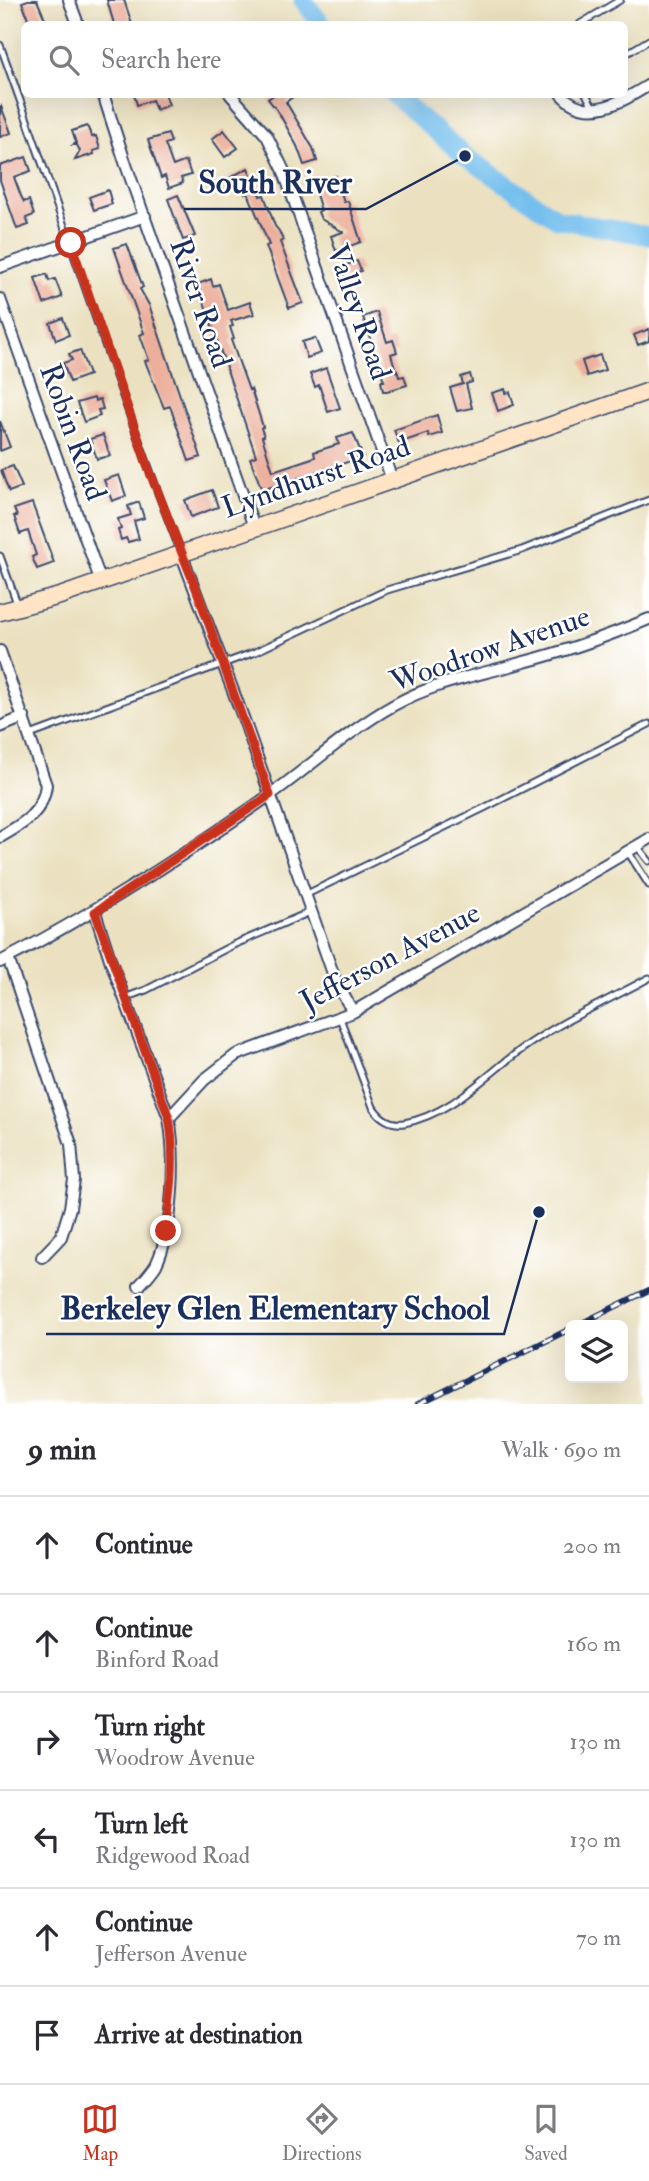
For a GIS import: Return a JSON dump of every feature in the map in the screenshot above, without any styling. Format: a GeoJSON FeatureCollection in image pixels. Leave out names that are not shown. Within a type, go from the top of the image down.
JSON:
{"type":"FeatureCollection","features":[{"type":"Feature","properties":{"kind":"main road","name":"Lyndhurst Road"},"geometry":{"type":"LineString","coordinates":[[0,612],[19,609],[101,582],[649,391]]}},
{"type":"Feature","properties":{"kind":"street"},"geometry":{"type":"LineString","coordinates":[[69,0],[77,21]]}},
{"type":"Feature","properties":{"kind":"street"},"geometry":{"type":"LineString","coordinates":[[566,98],[573,104],[594,109],[610,107],[649,85]]}},
{"type":"Feature","properties":{"kind":"street","name":"River Road"},"geometry":{"type":"LineString","coordinates":[[104,98],[254,527]]}},
{"type":"Feature","properties":{"kind":"street","name":"Valley Road"},"geometry":{"type":"LineString","coordinates":[[234,98],[267,136],[283,169],[392,480]]}},
{"type":"Feature","properties":{"kind":"street"},"geometry":{"type":"LineString","coordinates":[[0,267],[145,216]]}},
{"type":"Feature","properties":{"kind":"street","name":"Robin Road"},"geometry":{"type":"LineString","coordinates":[[0,299],[101,582]]}},
{"type":"Feature","properties":{"kind":"street"},"geometry":{"type":"LineString","coordinates":[[181,553],[223,663],[336,982],[353,1012]]}},
{"type":"Feature","properties":{"kind":"street","name":"Woodrow Avenue"},"geometry":{"type":"LineString","coordinates":[[4,960],[95,912],[270,795],[368,721],[396,704],[435,687],[572,648],[649,619]]}},
{"type":"Feature","properties":{"kind":"street"},"geometry":{"type":"LineString","coordinates":[[0,651],[46,785],[45,794],[33,816],[0,837]]}},
{"type":"Feature","properties":{"kind":"street"},"geometry":{"type":"LineString","coordinates":[[0,727],[24,717]]}},
{"type":"Feature","properties":{"kind":"street","name":"Jefferson Avenue"},"geometry":{"type":"LineString","coordinates":[[169,1118],[204,1080],[236,1055],[353,1012],[649,839]]}},
{"type":"Feature","properties":{"kind":"street"},"geometry":{"type":"LineString","coordinates":[[95,912],[169,1118],[172,1133],[172,1177],[166,1231],[157,1263],[139,1286]]}},
{"type":"Feature","properties":{"kind":"street"},"geometry":{"type":"LineString","coordinates":[[4,960],[71,1144],[74,1180],[70,1209],[61,1237],[42,1257]]}},
{"type":"Feature","properties":{"kind":"lane"},"geometry":{"type":"LineString","coordinates":[[585,21],[620,0]]}},
{"type":"Feature","properties":{"kind":"lane"},"geometry":{"type":"LineString","coordinates":[[628,53],[649,40]]}},
{"type":"Feature","properties":{"kind":"lane"},"geometry":{"type":"LineString","coordinates":[[0,45],[149,470],[181,553]]}},
{"type":"Feature","properties":{"kind":"lane"},"geometry":{"type":"LineString","coordinates":[[588,98],[594,109]]}},
{"type":"Feature","properties":{"kind":"lane"},"geometry":{"type":"LineString","coordinates":[[30,735],[294,635],[387,590],[522,550],[649,500]]}},
{"type":"Feature","properties":{"kind":"lane"},"geometry":{"type":"LineString","coordinates":[[0,556],[19,609]]}},
{"type":"Feature","properties":{"kind":"lane"},"geometry":{"type":"LineString","coordinates":[[305,895],[649,724]]}},
{"type":"Feature","properties":{"kind":"lane"},"geometry":{"type":"LineString","coordinates":[[633,849],[649,861]]}},
{"type":"Feature","properties":{"kind":"lane"},"geometry":{"type":"LineString","coordinates":[[633,849],[649,885]]}},
{"type":"Feature","properties":{"kind":"lane"},"geometry":{"type":"LineString","coordinates":[[124,998],[146,990],[233,945],[310,912]]}},
{"type":"Feature","properties":{"kind":"lane"},"geometry":{"type":"LineString","coordinates":[[340,1018],[373,1107],[382,1118],[390,1122],[406,1123],[444,1107],[534,1042],[649,978]]}},
{"type":"Feature","properties":{"kind":"building"},"geometry":{"type":"Polygon","coordinates":[[[37,0],[46,21],[29,21],[22,2],[37,0]]]}},
{"type":"Feature","properties":{"kind":"building"},"geometry":{"type":"Polygon","coordinates":[[[107,0],[124,0],[131,21],[113,21],[107,0]]]}},
{"type":"Feature","properties":{"kind":"building"},"geometry":{"type":"Polygon","coordinates":[[[135,98],[166,98],[169,105],[156,110],[152,100],[137,105],[135,98]]]}},
{"type":"Feature","properties":{"kind":"building"},"geometry":{"type":"Polygon","coordinates":[[[292,98],[286,102],[313,148],[317,161],[304,165],[279,113],[268,99],[292,98]]]}},
{"type":"Feature","properties":{"kind":"building"},"geometry":{"type":"Polygon","coordinates":[[[0,107],[11,133],[0,137],[0,107]]]}},
{"type":"Feature","properties":{"kind":"building"},"geometry":{"type":"Polygon","coordinates":[[[87,126],[92,137],[96,136],[100,149],[93,151],[94,154],[75,160],[80,151],[77,145],[73,145],[76,143],[72,131],[87,126]]]}},
{"type":"Feature","properties":{"kind":"building"},"geometry":{"type":"Polygon","coordinates":[[[224,130],[238,148],[225,157],[212,139],[224,130]]]}},
{"type":"Feature","properties":{"kind":"building"},"geometry":{"type":"Polygon","coordinates":[[[168,134],[171,142],[165,144],[173,166],[186,161],[191,175],[181,178],[183,183],[169,188],[165,176],[161,178],[148,140],[168,134]]]}},
{"type":"Feature","properties":{"kind":"building"},"geometry":{"type":"Polygon","coordinates":[[[26,157],[31,171],[14,177],[24,202],[29,200],[34,215],[26,218],[29,225],[17,229],[0,180],[0,166],[26,157]]]}},
{"type":"Feature","properties":{"kind":"building"},"geometry":{"type":"Polygon","coordinates":[[[248,168],[260,196],[264,195],[283,240],[280,242],[303,303],[289,308],[266,246],[269,245],[248,193],[245,194],[242,188],[236,191],[231,177],[248,168]]]}},
{"type":"Feature","properties":{"kind":"building"},"geometry":{"type":"Polygon","coordinates":[[[336,176],[344,202],[348,201],[361,242],[336,251],[331,236],[343,232],[321,219],[313,185],[336,176]]]}},
{"type":"Feature","properties":{"kind":"building"},"geometry":{"type":"Polygon","coordinates":[[[108,190],[112,204],[94,210],[89,197],[108,190]]]}},
{"type":"Feature","properties":{"kind":"building"},"geometry":{"type":"Polygon","coordinates":[[[178,195],[195,236],[183,240],[168,199],[178,195]]]}},
{"type":"Feature","properties":{"kind":"building"},"geometry":{"type":"Polygon","coordinates":[[[127,244],[143,287],[140,289],[149,305],[201,457],[189,461],[170,406],[164,408],[145,361],[149,360],[140,335],[144,333],[114,248],[127,244]]]}},
{"type":"Feature","properties":{"kind":"building"},"geometry":{"type":"Polygon","coordinates":[[[357,261],[361,271],[356,273],[357,277],[346,281],[341,267],[357,261]]]}},
{"type":"Feature","properties":{"kind":"building"},"geometry":{"type":"Polygon","coordinates":[[[47,274],[49,281],[55,279],[62,297],[44,304],[35,278],[47,274]]]}},
{"type":"Feature","properties":{"kind":"building"},"geometry":{"type":"Polygon","coordinates":[[[211,279],[213,286],[219,284],[228,310],[250,302],[254,314],[231,321],[234,339],[231,340],[249,390],[251,389],[273,471],[315,457],[314,452],[339,444],[337,438],[353,433],[363,457],[262,490],[250,458],[256,456],[198,284],[211,279]]]}},
{"type":"Feature","properties":{"kind":"building"},"geometry":{"type":"Polygon","coordinates":[[[377,312],[387,342],[393,340],[397,352],[391,354],[396,371],[399,377],[404,376],[407,385],[387,391],[383,391],[381,381],[384,381],[363,317],[377,312]]]}},
{"type":"Feature","properties":{"kind":"building"},"geometry":{"type":"Polygon","coordinates":[[[63,318],[69,335],[56,340],[50,323],[63,318]]]}},
{"type":"Feature","properties":{"kind":"building"},"geometry":{"type":"Polygon","coordinates":[[[649,329],[649,341],[638,345],[634,335],[649,329]]]}},
{"type":"Feature","properties":{"kind":"building"},"geometry":{"type":"Polygon","coordinates":[[[315,338],[321,353],[307,358],[302,342],[315,338]]]}},
{"type":"Feature","properties":{"kind":"building"},"geometry":{"type":"Polygon","coordinates":[[[80,350],[89,375],[70,382],[63,363],[72,360],[69,354],[80,350]]]}},
{"type":"Feature","properties":{"kind":"building"},"geometry":{"type":"Polygon","coordinates":[[[600,355],[605,370],[587,376],[582,361],[600,355]]]}},
{"type":"Feature","properties":{"kind":"building"},"geometry":{"type":"Polygon","coordinates":[[[326,368],[340,408],[328,412],[319,385],[315,387],[310,374],[326,368]]]}},
{"type":"Feature","properties":{"kind":"building"},"geometry":{"type":"Polygon","coordinates":[[[470,374],[472,382],[466,384],[472,408],[457,411],[450,388],[463,384],[461,377],[470,374]]]}},
{"type":"Feature","properties":{"kind":"building"},"geometry":{"type":"Polygon","coordinates":[[[505,389],[506,393],[510,392],[514,405],[498,411],[492,393],[505,389]]]}},
{"type":"Feature","properties":{"kind":"building"},"geometry":{"type":"Polygon","coordinates":[[[94,398],[95,401],[100,399],[103,409],[98,410],[100,416],[84,422],[77,403],[94,398]]]}},
{"type":"Feature","properties":{"kind":"building"},"geometry":{"type":"Polygon","coordinates":[[[437,415],[442,433],[429,437],[428,433],[399,443],[394,430],[437,415]]]}},
{"type":"Feature","properties":{"kind":"building"},"geometry":{"type":"Polygon","coordinates":[[[0,421],[10,447],[0,451],[0,421]]]}},
{"type":"Feature","properties":{"kind":"building"},"geometry":{"type":"Polygon","coordinates":[[[103,435],[110,456],[97,459],[90,439],[103,435]]]}},
{"type":"Feature","properties":{"kind":"building"},"geometry":{"type":"Polygon","coordinates":[[[13,466],[22,487],[9,492],[1,470],[13,466]]]}},
{"type":"Feature","properties":{"kind":"building"},"geometry":{"type":"Polygon","coordinates":[[[119,475],[126,496],[112,501],[104,480],[119,475]]]}},
{"type":"Feature","properties":{"kind":"building"},"geometry":{"type":"Polygon","coordinates":[[[212,490],[218,507],[191,517],[185,500],[212,490]]]}},
{"type":"Feature","properties":{"kind":"building"},"geometry":{"type":"Polygon","coordinates":[[[139,502],[144,518],[134,521],[139,539],[128,542],[126,538],[121,540],[118,519],[131,515],[128,506],[139,502]]]}},
{"type":"Feature","properties":{"kind":"building"},"geometry":{"type":"Polygon","coordinates":[[[32,503],[54,563],[37,569],[32,557],[36,555],[28,531],[20,534],[14,516],[17,516],[14,509],[32,503]]]}},
{"type":"Feature","properties":{"kind":"waterway"},"geometry":{"type":"LineString","coordinates":[[303,0],[319,21]]}},
{"type":"Feature","properties":{"kind":"waterway"},"geometry":{"type":"LineString","coordinates":[[398,98],[465,156],[557,219],[649,236]]}},
{"type":"Feature","properties":{"kind":"railway"},"geometry":{"type":"LineString","coordinates":[[588,1320],[649,1290]]}},
{"type":"Feature","properties":{"kind":"railway"},"geometry":{"type":"LineString","coordinates":[[418,1404],[565,1331]]}},
{"type":"Feature","properties":{"kind":"place","name":"South River"},"geometry":{"type":"Point","coordinates":[465,156]}},
{"type":"Feature","properties":{"kind":"place","name":"Berkeley Glen Elementary School"},"geometry":{"type":"Point","coordinates":[539,1212]}},
{"type":"Feature","properties":{"kind":"route"},"geometry":{"type":"LineString","coordinates":[[71,243],[149,470],[197,591],[270,795],[95,912],[169,1118],[172,1133],[172,1177],[166,1231]]}}]}
